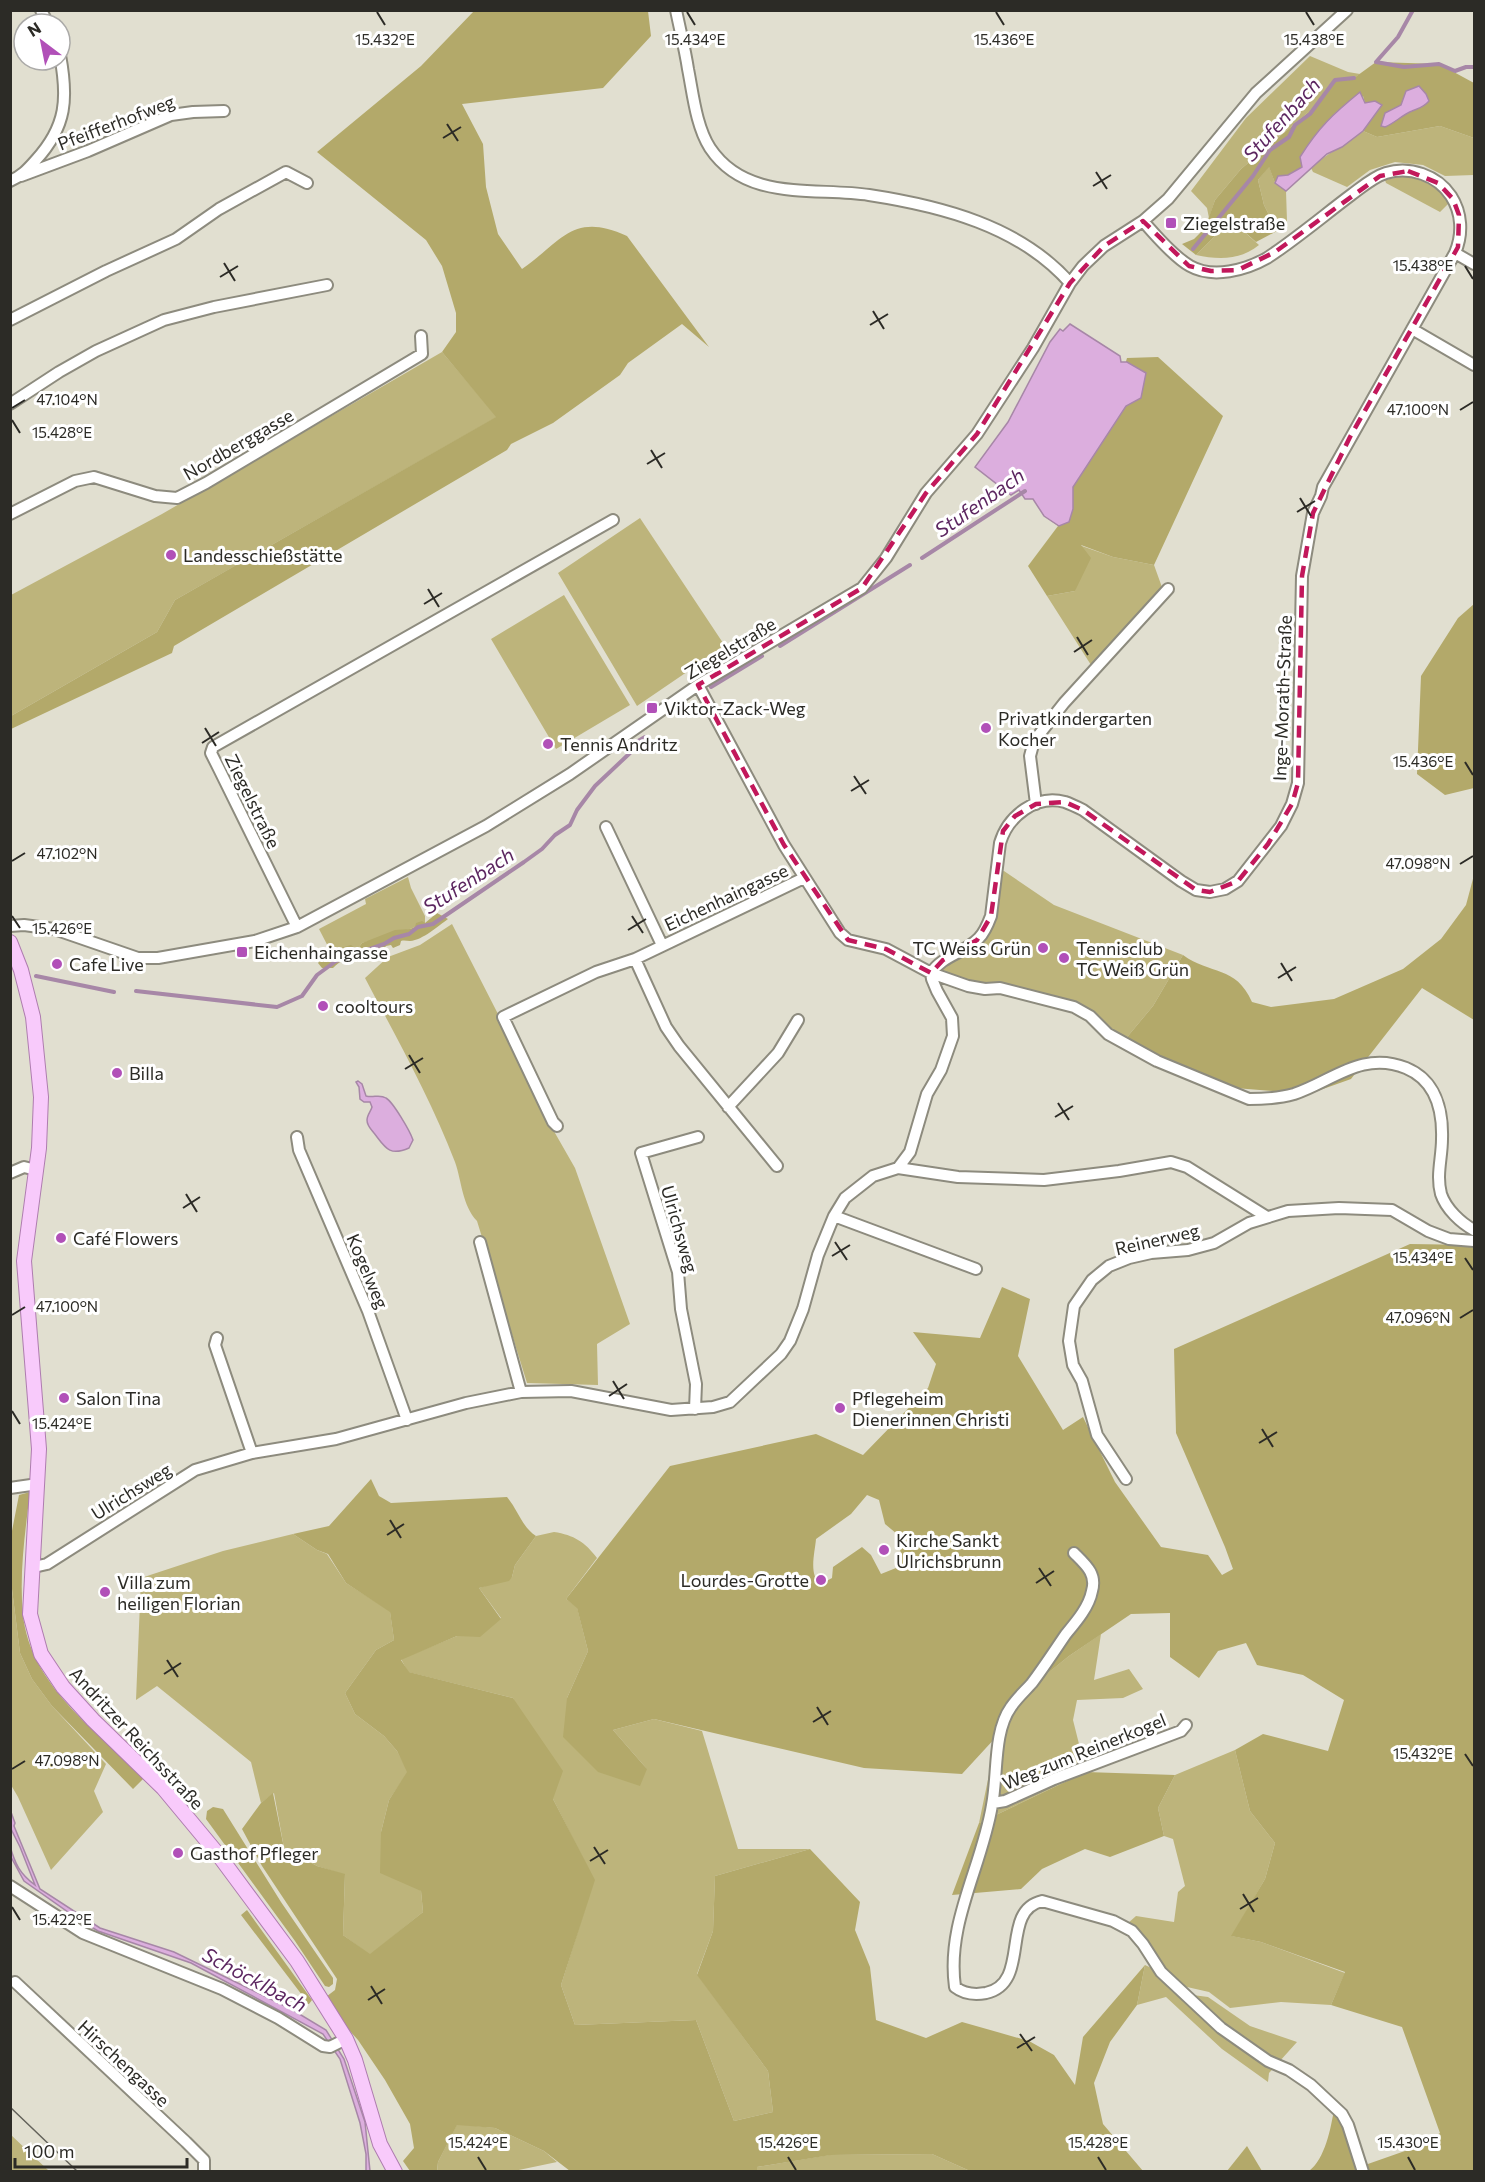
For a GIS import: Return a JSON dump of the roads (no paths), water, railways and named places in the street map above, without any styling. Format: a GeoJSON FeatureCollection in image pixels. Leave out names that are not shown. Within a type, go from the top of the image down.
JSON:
{"type":"FeatureCollection","features":[{"type":"Feature","properties":{"kind":"main road","name":"Andritzer Reichsstraße"},"geometry":{"type":"LineString","coordinates":[[10,942],[21,970],[35,1027],[41,1096],[40,1130],[24,1269],[38,1420],[38,1484],[30,1614],[41,1654],[50,1670],[93,1720],[156,1780],[182,1809],[297,1960],[338,2043],[363,2086],[380,2144],[395,2172]]}},
{"type":"Feature","properties":{"kind":"street"},"geometry":{"type":"LineString","coordinates":[[676,10],[694,100],[706,137],[710,147],[728,168],[746,180],[785,190],[867,194],[900,200],[990,226],[1016,239],[1049,261],[1070,282]]}},
{"type":"Feature","properties":{"kind":"street","name":"Ziegelstraße"},"geometry":{"type":"LineString","coordinates":[[10,926],[54,928],[131,956],[148,958],[167,957],[247,942],[297,927],[486,826],[570,774],[698,686],[862,588],[886,558],[926,493],[977,434],[1033,348],[1070,282],[1083,266],[1104,246],[1143,221],[1184,182],[1256,93],[1347,10]]}},
{"type":"Feature","properties":{"kind":"street","name":"Pfeifferhofweg"},"geometry":{"type":"LineString","coordinates":[[16,178],[53,138],[61,120],[65,83],[63,72]]}},
{"type":"Feature","properties":{"kind":"street","name":"Pfeifferhofweg"},"geometry":{"type":"LineString","coordinates":[[16,178],[88,151],[171,115],[224,111]]}},
{"type":"Feature","properties":{"kind":"street","name":"Inge-Morath-Straße"},"geometry":{"type":"LineString","coordinates":[[1036,804],[1051,801],[1065,802],[1083,810],[1196,890],[1210,892],[1225,889],[1238,881],[1268,844],[1292,804],[1298,783],[1302,576],[1313,513],[1332,471],[1455,253],[1461,223],[1453,199],[1441,185],[1430,177],[1408,171],[1387,173],[1372,180],[1281,249],[1255,265],[1238,270],[1210,272],[1189,266],[1143,221]]}},
{"type":"Feature","properties":{"kind":"street"},"geometry":{"type":"LineString","coordinates":[[10,320],[96,275],[176,239],[219,209],[286,172],[307,183]]}},
{"type":"Feature","properties":{"kind":"street"},"geometry":{"type":"LineString","coordinates":[[1455,253],[1474,264]]}},
{"type":"Feature","properties":{"kind":"street"},"geometry":{"type":"LineString","coordinates":[[10,404],[63,369],[164,320],[214,307],[327,285]]}},
{"type":"Feature","properties":{"kind":"street"},"geometry":{"type":"LineString","coordinates":[[1412,329],[1474,365]]}},
{"type":"Feature","properties":{"kind":"street","name":"Nordberggasse"},"geometry":{"type":"LineString","coordinates":[[10,514],[75,481],[94,477],[155,496],[177,498],[422,354],[421,336]]}},
{"type":"Feature","properties":{"kind":"street","name":"Ziegelstraße"},"geometry":{"type":"LineString","coordinates":[[297,927],[211,753],[213,747],[613,520]]}},
{"type":"Feature","properties":{"kind":"street"},"geometry":{"type":"LineString","coordinates":[[931,973],[943,960],[977,940],[991,916],[1003,831],[1015,816],[1036,804],[1030,756],[1034,741],[1064,703],[1168,589]]}},
{"type":"Feature","properties":{"kind":"street"},"geometry":{"type":"LineString","coordinates":[[698,686],[784,845],[843,937],[854,942],[886,949],[931,973],[968,987],[1000,988],[1074,1007],[1090,1017],[1108,1034],[1157,1061],[1249,1099],[1294,1094],[1350,1067],[1396,1064],[1414,1071],[1430,1085],[1438,1099],[1442,1140],[1438,1167],[1441,1195],[1460,1221],[1474,1230]]}},
{"type":"Feature","properties":{"kind":"street","name":"Eichenhaingasse"},"geometry":{"type":"LineString","coordinates":[[606,828],[662,945]]}},
{"type":"Feature","properties":{"kind":"street","name":"Eichenhaingasse"},"geometry":{"type":"LineString","coordinates":[[557,1126],[553,1122],[503,1017],[596,972],[635,959],[804,878]]}},
{"type":"Feature","properties":{"kind":"street"},"geometry":{"type":"LineString","coordinates":[[635,959],[666,1027],[679,1046],[777,1166]]}},
{"type":"Feature","properties":{"kind":"street"},"geometry":{"type":"LineString","coordinates":[[898,1168],[910,1152],[927,1094],[941,1070],[952,1042],[954,1022],[949,1009],[937,991],[931,973]]}},
{"type":"Feature","properties":{"kind":"street"},"geometry":{"type":"LineString","coordinates":[[728,1107],[778,1053],[798,1020]]}},
{"type":"Feature","properties":{"kind":"street","name":"Kogelweg"},"geometry":{"type":"LineString","coordinates":[[297,1137],[299,1150],[368,1311],[407,1420]]}},
{"type":"Feature","properties":{"kind":"street","name":"Ulrichsweg"},"geometry":{"type":"LineString","coordinates":[[695,1408],[696,1384],[681,1309],[678,1272],[641,1153],[698,1137]]}},
{"type":"Feature","properties":{"kind":"street","name":"Ulrichsweg"},"geometry":{"type":"LineString","coordinates":[[34,1568],[47,1564],[195,1470],[252,1453],[336,1440],[466,1403],[521,1392],[571,1391],[671,1410],[730,1402],[785,1350],[803,1309],[818,1255],[834,1216],[845,1198],[873,1176],[898,1168],[958,1177],[1044,1180],[1170,1162],[1187,1167],[1267,1217]]}},
{"type":"Feature","properties":{"kind":"street"},"geometry":{"type":"LineString","coordinates":[[10,1173],[24,1167],[36,1170]]}},
{"type":"Feature","properties":{"kind":"street","name":"Reinerweg"},"geometry":{"type":"LineString","coordinates":[[1126,1479],[1096,1435],[1082,1381],[1073,1365],[1069,1341],[1074,1306],[1092,1280],[1109,1266],[1151,1253],[1188,1250],[1214,1243],[1250,1223],[1287,1211],[1339,1208],[1392,1210],[1428,1231],[1449,1239],[1474,1241]]}},
{"type":"Feature","properties":{"kind":"street"},"geometry":{"type":"LineString","coordinates":[[834,1216],[976,1269]]}},
{"type":"Feature","properties":{"kind":"street"},"geometry":{"type":"LineString","coordinates":[[480,1242],[521,1392]]}},
{"type":"Feature","properties":{"kind":"street"},"geometry":{"type":"LineString","coordinates":[[217,1338],[215,1345],[252,1453]]}},
{"type":"Feature","properties":{"kind":"street"},"geometry":{"type":"LineString","coordinates":[[10,1488],[38,1484]]}},
{"type":"Feature","properties":{"kind":"street","name":"Weg zum Reinerkogel"},"geometry":{"type":"LineString","coordinates":[[1074,1553],[1086,1564],[1092,1574],[1094,1581],[1090,1599],[1031,1683],[1010,1707],[1005,1718],[1000,1734],[993,1803],[987,1831],[961,1907],[956,1930],[955,1987],[960,1991],[980,1994],[992,1992],[1003,1984],[1010,1975],[1020,1925],[1026,1910],[1032,1903],[1042,1900],[1124,1925],[1143,1944],[1161,1972],[1221,2028],[1268,2061],[1289,2070],[1311,2085],[1342,2114],[1352,2136],[1363,2172]]}},
{"type":"Feature","properties":{"kind":"street","name":"Weg zum Reinerkogel"},"geometry":{"type":"LineString","coordinates":[[993,1803],[1005,1802],[1054,1779],[1181,1731],[1185,1725]]}},
{"type":"Feature","properties":{"kind":"street"},"geometry":{"type":"LineString","coordinates":[[10,1886],[83,1933],[222,1989],[278,2018],[320,2044],[338,2043]]}},
{"type":"Feature","properties":{"kind":"street","name":"Hirschengasse"},"geometry":{"type":"LineString","coordinates":[[15,1982],[204,2160],[204,2172]]}},
{"type":"Feature","properties":{"kind":"waterway","name":"Stufenbach"},"geometry":{"type":"LineString","coordinates":[[1376,62],[1398,37],[1413,10]]}},
{"type":"Feature","properties":{"kind":"waterway"},"geometry":{"type":"LineString","coordinates":[[1376,62],[1404,67],[1439,64],[1455,71],[1474,67]]}},
{"type":"Feature","properties":{"kind":"waterway","name":"Stufenbach"},"geometry":{"type":"LineString","coordinates":[[1193,249],[1253,176],[1270,150],[1289,137],[1295,125],[1310,114],[1335,80],[1354,78]]}},
{"type":"Feature","properties":{"kind":"waterway","name":"Stufenbach"},"geometry":{"type":"LineString","coordinates":[[922,558],[1025,491]]}},
{"type":"Feature","properties":{"kind":"waterway","name":"Stufenbach"},"geometry":{"type":"LineString","coordinates":[[780,646],[910,565]]}},
{"type":"Feature","properties":{"kind":"waterway","name":"Stufenbach"},"geometry":{"type":"LineString","coordinates":[[711,687],[762,656]]}},
{"type":"Feature","properties":{"kind":"waterway","name":"Stufenbach"},"geometry":{"type":"LineString","coordinates":[[136,991],[277,1007],[302,996],[317,975],[336,961],[409,934],[418,927],[433,924],[542,849],[555,835],[570,825],[577,810],[595,786],[630,753],[638,741],[645,737]]}},
{"type":"Feature","properties":{"kind":"waterway","name":"Stufenbach"},"geometry":{"type":"LineString","coordinates":[[36,976],[114,992]]}},
{"type":"Feature","properties":{"kind":"tram line"},"geometry":{"type":"LineString","coordinates":[[10,2107],[78,2172]]}},
{"type":"Feature","properties":{"kind":"place","name":"Ziegelstraße"},"geometry":{"type":"Point","coordinates":[1171,223]}},
{"type":"Feature","properties":{"kind":"place","name":"Landesschießstätte"},"geometry":{"type":"Point","coordinates":[171,555]}},
{"type":"Feature","properties":{"kind":"place","name":"Viktor-Zack-Weg"},"geometry":{"type":"Point","coordinates":[652,708]}},
{"type":"Feature","properties":{"kind":"place","name":"Privatkindergarten Kocher"},"geometry":{"type":"Point","coordinates":[986,728]}},
{"type":"Feature","properties":{"kind":"place","name":"Tennis Andritz"},"geometry":{"type":"Point","coordinates":[548,744]}},
{"type":"Feature","properties":{"kind":"place","name":"TC Weiss Grün"},"geometry":{"type":"Point","coordinates":[1043,948]}},
{"type":"Feature","properties":{"kind":"place","name":"Eichenhaingasse"},"geometry":{"type":"Point","coordinates":[242,952]}},
{"type":"Feature","properties":{"kind":"place","name":"Tennisclub TC Weiß Grün"},"geometry":{"type":"Point","coordinates":[1064,958]}},
{"type":"Feature","properties":{"kind":"place","name":"Cafe Live"},"geometry":{"type":"Point","coordinates":[57,964]}},
{"type":"Feature","properties":{"kind":"place","name":"cooltours"},"geometry":{"type":"Point","coordinates":[323,1006]}},
{"type":"Feature","properties":{"kind":"place","name":"Billa"},"geometry":{"type":"Point","coordinates":[117,1073]}},
{"type":"Feature","properties":{"kind":"place","name":"Café Flowers"},"geometry":{"type":"Point","coordinates":[61,1238]}},
{"type":"Feature","properties":{"kind":"place","name":"Salon Tina"},"geometry":{"type":"Point","coordinates":[64,1398]}},
{"type":"Feature","properties":{"kind":"place","name":"Pflegeheim Dienerinnen Christi"},"geometry":{"type":"Point","coordinates":[840,1408]}},
{"type":"Feature","properties":{"kind":"place","name":"Kirche Sankt Ulrichsbrunn"},"geometry":{"type":"Point","coordinates":[884,1550]}},
{"type":"Feature","properties":{"kind":"place","name":"Lourdes-Grotte"},"geometry":{"type":"Point","coordinates":[821,1580]}},
{"type":"Feature","properties":{"kind":"place","name":"Villa zum heiligen Florian"},"geometry":{"type":"Point","coordinates":[105,1592]}},
{"type":"Feature","properties":{"kind":"place","name":"Gasthof Pfleger"},"geometry":{"type":"Point","coordinates":[178,1853]}},
{"type":"Feature","properties":{"kind":"water label","name":"Schöcklbach"},"geometry":{"type":"Point","coordinates":[255,1979]}}]}
